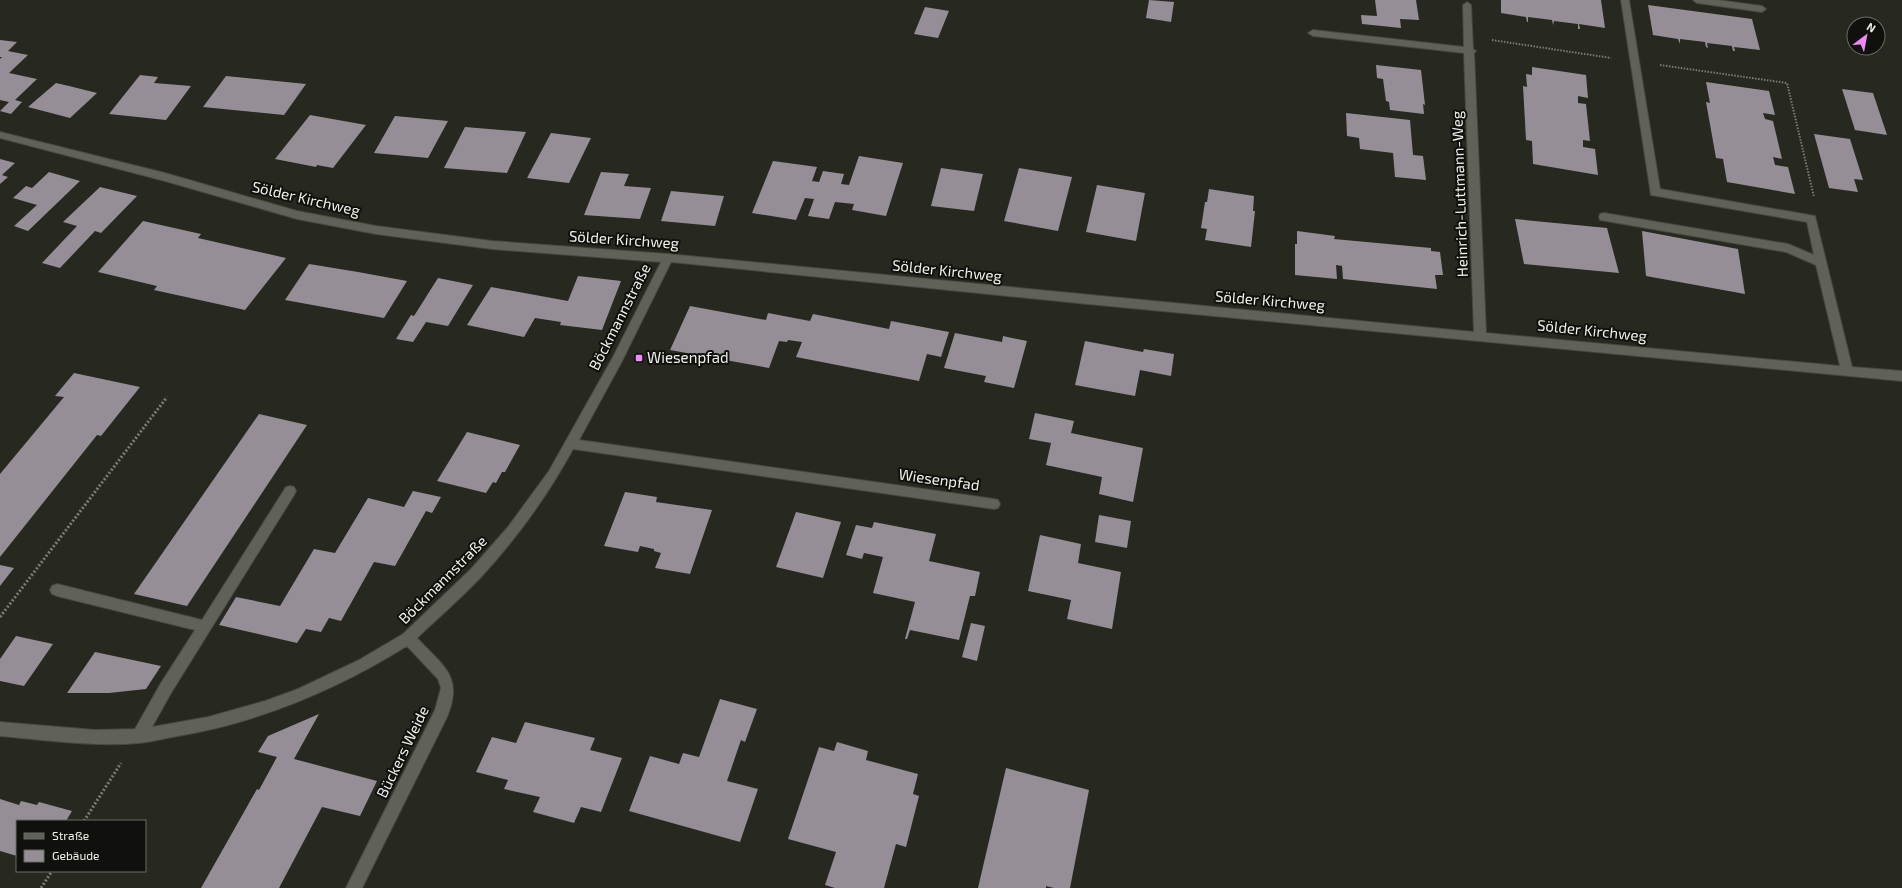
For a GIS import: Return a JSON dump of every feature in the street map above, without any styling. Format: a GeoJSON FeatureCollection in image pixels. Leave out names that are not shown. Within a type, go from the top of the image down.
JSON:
{"type":"FeatureCollection","features":[{"type":"Feature","properties":{"kind":"street"},"geometry":{"type":"LineString","coordinates":[[1625,0],[1655,192],[1811,219],[1847,371]]}},
{"type":"Feature","properties":{"kind":"street"},"geometry":{"type":"LineString","coordinates":[[1697,0],[1762,10]]}},
{"type":"Feature","properties":{"kind":"street","name":"Heinrich-Luttmann-Weg"},"geometry":{"type":"LineString","coordinates":[[1467,5],[1470,36],[1480,335]]}},
{"type":"Feature","properties":{"kind":"street"},"geometry":{"type":"LineString","coordinates":[[1313,33],[1470,51]]}},
{"type":"Feature","properties":{"kind":"street","name":"Sölder Kirchweg"},"geometry":{"type":"LineString","coordinates":[[0,135],[165,177],[297,215],[376,230],[513,247],[668,258],[1902,376]]}},
{"type":"Feature","properties":{"kind":"street"},"geometry":{"type":"LineString","coordinates":[[1604,217],[1788,248],[1821,262]]}},
{"type":"Feature","properties":{"kind":"street","name":"Böckmannstraße"},"geometry":{"type":"LineString","coordinates":[[0,729],[95,737],[139,736],[208,724],[265,708],[301,695],[364,665],[408,638],[476,574],[512,531],[553,475],[617,360],[668,258]]}},
{"type":"Feature","properties":{"kind":"street","name":"Wiesenpfad"},"geometry":{"type":"LineString","coordinates":[[571,444],[994,504]]}},
{"type":"Feature","properties":{"kind":"street"},"geometry":{"type":"LineString","coordinates":[[139,736],[166,688],[290,491]]}},
{"type":"Feature","properties":{"kind":"street"},"geometry":{"type":"LineString","coordinates":[[57,590],[206,626]]}},
{"type":"Feature","properties":{"kind":"street","name":"Bückers Weide"},"geometry":{"type":"LineString","coordinates":[[354,888],[442,712],[448,688],[443,675],[408,638]]}},
{"type":"Feature","properties":{"kind":"path"},"geometry":{"type":"LineString","coordinates":[[1470,36],[1786,83],[1817,210],[1811,219]]}},
{"type":"Feature","properties":{"kind":"path"},"geometry":{"type":"LineString","coordinates":[[0,617],[167,397]]}},
{"type":"Feature","properties":{"kind":"path"},"geometry":{"type":"LineString","coordinates":[[85,820],[139,736]]}},
{"type":"Feature","properties":{"kind":"path"},"geometry":{"type":"LineString","coordinates":[[41,888],[51,872]]}},
{"type":"Feature","properties":{"kind":"building"},"geometry":{"type":"Polygon","coordinates":[[[1149,0],[1174,2],[1171,22],[1146,18],[1149,0]]]}},
{"type":"Feature","properties":{"kind":"building"},"geometry":{"type":"Polygon","coordinates":[[[1375,0],[1416,0],[1419,20],[1400,19],[1401,28],[1362,24],[1361,15],[1377,16],[1375,0]]]}},
{"type":"Feature","properties":{"kind":"building"},"geometry":{"type":"Polygon","coordinates":[[[1501,0],[1601,0],[1605,28],[1579,24],[1580,29],[1578,29],[1578,24],[1554,21],[1553,25],[1552,20],[1528,17],[1527,22],[1526,17],[1501,13],[1501,0]]]}},
{"type":"Feature","properties":{"kind":"building"},"geometry":{"type":"Polygon","coordinates":[[[1648,5],[1752,19],[1760,50],[1734,47],[1735,51],[1733,51],[1732,46],[1707,43],[1708,48],[1706,47],[1705,42],[1680,39],[1680,44],[1678,39],[1653,35],[1648,5]]]}},
{"type":"Feature","properties":{"kind":"building"},"geometry":{"type":"Polygon","coordinates":[[[925,7],[949,11],[938,38],[914,34],[925,7]]]}},
{"type":"Feature","properties":{"kind":"building"},"geometry":{"type":"Polygon","coordinates":[[[0,40],[17,42],[8,51],[28,55],[9,73],[37,79],[15,100],[22,102],[11,114],[0,111],[9,102],[0,100],[0,59],[2,57],[0,57],[0,40]]]}},
{"type":"Feature","properties":{"kind":"building"},"geometry":{"type":"Polygon","coordinates":[[[1376,65],[1421,70],[1425,105],[1423,104],[1424,114],[1390,110],[1389,102],[1386,101],[1383,79],[1377,78],[1376,65]]]}},
{"type":"Feature","properties":{"kind":"building"},"geometry":{"type":"Polygon","coordinates":[[[1532,67],[1586,75],[1588,98],[1578,96],[1578,103],[1586,104],[1590,141],[1583,140],[1583,147],[1595,149],[1598,175],[1533,164],[1532,141],[1526,140],[1523,86],[1527,87],[1526,74],[1532,75],[1532,67]]]}},
{"type":"Feature","properties":{"kind":"building"},"geometry":{"type":"Polygon","coordinates":[[[140,75],[158,77],[154,83],[191,86],[166,120],[109,114],[140,75]]]}},
{"type":"Feature","properties":{"kind":"building"},"geometry":{"type":"Polygon","coordinates":[[[226,76],[306,84],[284,115],[203,107],[226,76]]]}},
{"type":"Feature","properties":{"kind":"building"},"geometry":{"type":"Polygon","coordinates":[[[1706,82],[1769,91],[1775,115],[1763,113],[1765,119],[1773,121],[1782,159],[1773,157],[1775,165],[1788,167],[1795,194],[1727,182],[1723,159],[1716,158],[1706,102],[1710,103],[1706,82]]]}},
{"type":"Feature","properties":{"kind":"building"},"geometry":{"type":"Polygon","coordinates":[[[56,83],[97,93],[70,118],[28,107],[56,83]]]}},
{"type":"Feature","properties":{"kind":"building"},"geometry":{"type":"Polygon","coordinates":[[[1842,89],[1873,93],[1887,135],[1855,130],[1842,89]]]}},
{"type":"Feature","properties":{"kind":"building"},"geometry":{"type":"Polygon","coordinates":[[[1346,113],[1410,120],[1413,155],[1423,156],[1426,180],[1395,177],[1393,153],[1360,149],[1359,138],[1347,136],[1346,113]]]}},
{"type":"Feature","properties":{"kind":"building"},"geometry":{"type":"Polygon","coordinates":[[[310,115],[366,125],[333,168],[317,165],[316,167],[275,159],[310,115]]]}},
{"type":"Feature","properties":{"kind":"building"},"geometry":{"type":"Polygon","coordinates":[[[395,116],[448,121],[428,158],[374,153],[395,116]]]}},
{"type":"Feature","properties":{"kind":"building"},"geometry":{"type":"Polygon","coordinates":[[[465,127],[526,132],[507,173],[444,168],[465,127]]]}},
{"type":"Feature","properties":{"kind":"building"},"geometry":{"type":"Polygon","coordinates":[[[551,133],[591,138],[569,183],[527,178],[551,133]]]}},
{"type":"Feature","properties":{"kind":"building"},"geometry":{"type":"Polygon","coordinates":[[[1814,134],[1850,139],[1863,180],[1854,179],[1858,192],[1829,188],[1814,134]]]}},
{"type":"Feature","properties":{"kind":"building"},"geometry":{"type":"Polygon","coordinates":[[[859,156],[903,163],[886,216],[852,210],[854,204],[835,202],[829,219],[808,216],[814,199],[805,198],[796,220],[752,213],[773,161],[817,167],[812,181],[819,182],[823,171],[844,174],[841,184],[849,185],[859,156]]]}},
{"type":"Feature","properties":{"kind":"building"},"geometry":{"type":"Polygon","coordinates":[[[0,159],[15,163],[2,175],[8,177],[0,184],[0,159]]]}},
{"type":"Feature","properties":{"kind":"building"},"geometry":{"type":"Polygon","coordinates":[[[941,168],[983,174],[974,211],[931,206],[941,168]]]}},
{"type":"Feature","properties":{"kind":"building"},"geometry":{"type":"Polygon","coordinates":[[[1019,168],[1072,177],[1058,231],[1004,221],[1019,168]]]}},
{"type":"Feature","properties":{"kind":"building"},"geometry":{"type":"Polygon","coordinates":[[[49,172],[80,181],[28,231],[14,226],[37,205],[13,198],[26,186],[32,188],[49,172]]]}},
{"type":"Feature","properties":{"kind":"building"},"geometry":{"type":"Polygon","coordinates":[[[601,172],[629,174],[624,186],[651,188],[640,219],[584,215],[601,172]]]}},
{"type":"Feature","properties":{"kind":"building"},"geometry":{"type":"Polygon","coordinates":[[[1097,185],[1145,193],[1136,241],[1086,232],[1097,185]]]}},
{"type":"Feature","properties":{"kind":"building"},"geometry":{"type":"Polygon","coordinates":[[[100,187],[137,196],[101,233],[95,231],[60,268],[42,263],[77,226],[63,222],[100,187]]]}},
{"type":"Feature","properties":{"kind":"building"},"geometry":{"type":"Polygon","coordinates":[[[1209,189],[1254,196],[1253,211],[1255,211],[1251,247],[1205,240],[1207,229],[1201,228],[1205,202],[1207,202],[1209,189]]]}},
{"type":"Feature","properties":{"kind":"building"},"geometry":{"type":"Polygon","coordinates":[[[671,191],[724,196],[715,226],[661,221],[671,191]]]}},
{"type":"Feature","properties":{"kind":"building"},"geometry":{"type":"Polygon","coordinates":[[[1515,219],[1607,228],[1619,273],[1524,264],[1515,219]]]}},
{"type":"Feature","properties":{"kind":"building"},"geometry":{"type":"Polygon","coordinates":[[[143,221],[201,234],[198,238],[286,258],[245,310],[154,290],[157,286],[98,272],[143,221]]]}},
{"type":"Feature","properties":{"kind":"building"},"geometry":{"type":"Polygon","coordinates":[[[1297,231],[1335,236],[1334,239],[1431,248],[1431,251],[1440,252],[1443,275],[1435,275],[1437,289],[1343,279],[1342,266],[1336,265],[1337,279],[1295,275],[1295,244],[1297,244],[1297,231]]]}},
{"type":"Feature","properties":{"kind":"building"},"geometry":{"type":"Polygon","coordinates":[[[1642,231],[1738,249],[1745,294],[1646,276],[1642,231]]]}},
{"type":"Feature","properties":{"kind":"building"},"geometry":{"type":"Polygon","coordinates":[[[309,264],[407,281],[384,318],[285,300],[309,264]]]}},
{"type":"Feature","properties":{"kind":"building"},"geometry":{"type":"Polygon","coordinates":[[[578,276],[621,281],[602,330],[560,325],[561,322],[535,318],[524,337],[467,325],[491,287],[568,301],[578,276]]]}},
{"type":"Feature","properties":{"kind":"building"},"geometry":{"type":"Polygon","coordinates":[[[438,278],[473,285],[448,326],[426,322],[413,342],[396,339],[411,315],[414,316],[438,278]]]}},
{"type":"Feature","properties":{"kind":"building"},"geometry":{"type":"Polygon","coordinates":[[[690,306],[766,320],[768,313],[810,321],[813,314],[889,329],[891,321],[949,332],[941,357],[927,354],[919,381],[796,357],[802,342],[788,340],[787,342],[779,341],[769,368],[670,350],[690,306]]]}},
{"type":"Feature","properties":{"kind":"building"},"geometry":{"type":"Polygon","coordinates":[[[955,333],[1002,342],[1003,336],[1027,341],[1014,388],[984,382],[986,376],[944,368],[955,333]]]}},
{"type":"Feature","properties":{"kind":"building"},"geometry":{"type":"Polygon","coordinates":[[[1085,341],[1143,352],[1144,349],[1174,354],[1171,376],[1140,370],[1135,396],[1075,385],[1085,341]]]}},
{"type":"Feature","properties":{"kind":"building"},"geometry":{"type":"Polygon","coordinates":[[[74,373],[140,387],[101,436],[97,435],[0,557],[0,474],[64,397],[55,396],[74,373]]]}},
{"type":"Feature","properties":{"kind":"building"},"geometry":{"type":"Polygon","coordinates":[[[1035,413],[1074,421],[1071,433],[1143,448],[1133,502],[1099,494],[1102,477],[1046,465],[1051,443],[1029,439],[1035,413]]]}},
{"type":"Feature","properties":{"kind":"building"},"geometry":{"type":"Polygon","coordinates":[[[259,414],[307,425],[187,606],[134,594],[259,414]]]}},
{"type":"Feature","properties":{"kind":"building"},"geometry":{"type":"Polygon","coordinates":[[[467,432],[520,445],[505,472],[502,472],[496,483],[493,482],[486,493],[437,481],[467,432]]]}},
{"type":"Feature","properties":{"kind":"building"},"geometry":{"type":"Polygon","coordinates":[[[413,491],[441,497],[432,513],[426,511],[395,566],[374,562],[341,621],[329,618],[321,632],[306,629],[297,643],[219,625],[236,597],[280,606],[314,549],[335,553],[368,498],[404,507],[413,491]]]}},
{"type":"Feature","properties":{"kind":"building"},"geometry":{"type":"Polygon","coordinates":[[[625,492],[657,497],[656,502],[712,510],[690,574],[655,568],[661,553],[654,551],[654,549],[640,546],[638,552],[604,546],[625,492]]]}},
{"type":"Feature","properties":{"kind":"building"},"geometry":{"type":"Polygon","coordinates":[[[796,512],[841,522],[823,578],[776,567],[796,512]]]}},
{"type":"Feature","properties":{"kind":"building"},"geometry":{"type":"Polygon","coordinates":[[[1099,515],[1131,521],[1127,548],[1095,542],[1099,515]]]}},
{"type":"Feature","properties":{"kind":"building"},"geometry":{"type":"Polygon","coordinates":[[[874,522],[936,534],[929,561],[980,572],[975,596],[970,596],[959,640],[910,630],[907,639],[905,639],[915,602],[873,593],[883,557],[864,553],[862,559],[846,555],[856,525],[872,528],[874,522]]]}},
{"type":"Feature","properties":{"kind":"building"},"geometry":{"type":"Polygon","coordinates":[[[1040,535],[1081,544],[1078,563],[1121,572],[1112,629],[1067,619],[1071,600],[1028,591],[1040,535]]]}},
{"type":"Feature","properties":{"kind":"building"},"geometry":{"type":"Polygon","coordinates":[[[0,565],[14,568],[0,586],[0,565]]]}},
{"type":"Feature","properties":{"kind":"building"},"geometry":{"type":"Polygon","coordinates":[[[971,623],[985,626],[977,661],[962,657],[971,623]]]}},
{"type":"Feature","properties":{"kind":"building"},"geometry":{"type":"Polygon","coordinates":[[[16,636],[53,644],[24,686],[0,681],[0,659],[16,636]]]}},
{"type":"Feature","properties":{"kind":"building"},"geometry":{"type":"Polygon","coordinates":[[[95,652],[161,666],[146,689],[109,693],[67,693],[95,652]]]}},
{"type":"Feature","properties":{"kind":"building"},"geometry":{"type":"Polygon","coordinates":[[[720,699],[757,709],[745,742],[741,740],[727,781],[758,789],[740,842],[629,811],[650,756],[679,764],[683,753],[699,757],[720,699]]]}},
{"type":"Feature","properties":{"kind":"building"},"geometry":{"type":"Polygon","coordinates":[[[319,714],[294,759],[377,781],[360,816],[322,807],[279,888],[201,888],[257,789],[259,790],[277,757],[258,752],[268,736],[319,714]]]}},
{"type":"Feature","properties":{"kind":"building"},"geometry":{"type":"Polygon","coordinates":[[[525,722],[595,738],[590,750],[622,758],[601,812],[581,807],[574,823],[533,812],[540,797],[504,789],[508,780],[476,772],[492,737],[516,743],[525,722]]]}},
{"type":"Feature","properties":{"kind":"building"},"geometry":{"type":"Polygon","coordinates":[[[837,742],[868,751],[866,760],[918,774],[913,794],[919,796],[906,847],[896,844],[884,888],[835,888],[825,885],[836,852],[788,839],[819,747],[834,751],[837,742]]]}},
{"type":"Feature","properties":{"kind":"building"},"geometry":{"type":"Polygon","coordinates":[[[1006,768],[1089,790],[1070,888],[1054,888],[1046,886],[1046,888],[978,888],[1006,768]]]}},
{"type":"Feature","properties":{"kind":"building"},"geometry":{"type":"Polygon","coordinates":[[[0,799],[19,805],[21,801],[37,805],[39,802],[72,811],[67,820],[16,820],[16,856],[0,851],[0,799]]]}},
{"type":"Feature","properties":{"kind":"place","name":"Wiesenpfad"},"geometry":{"type":"Point","coordinates":[639,358]}}]}
